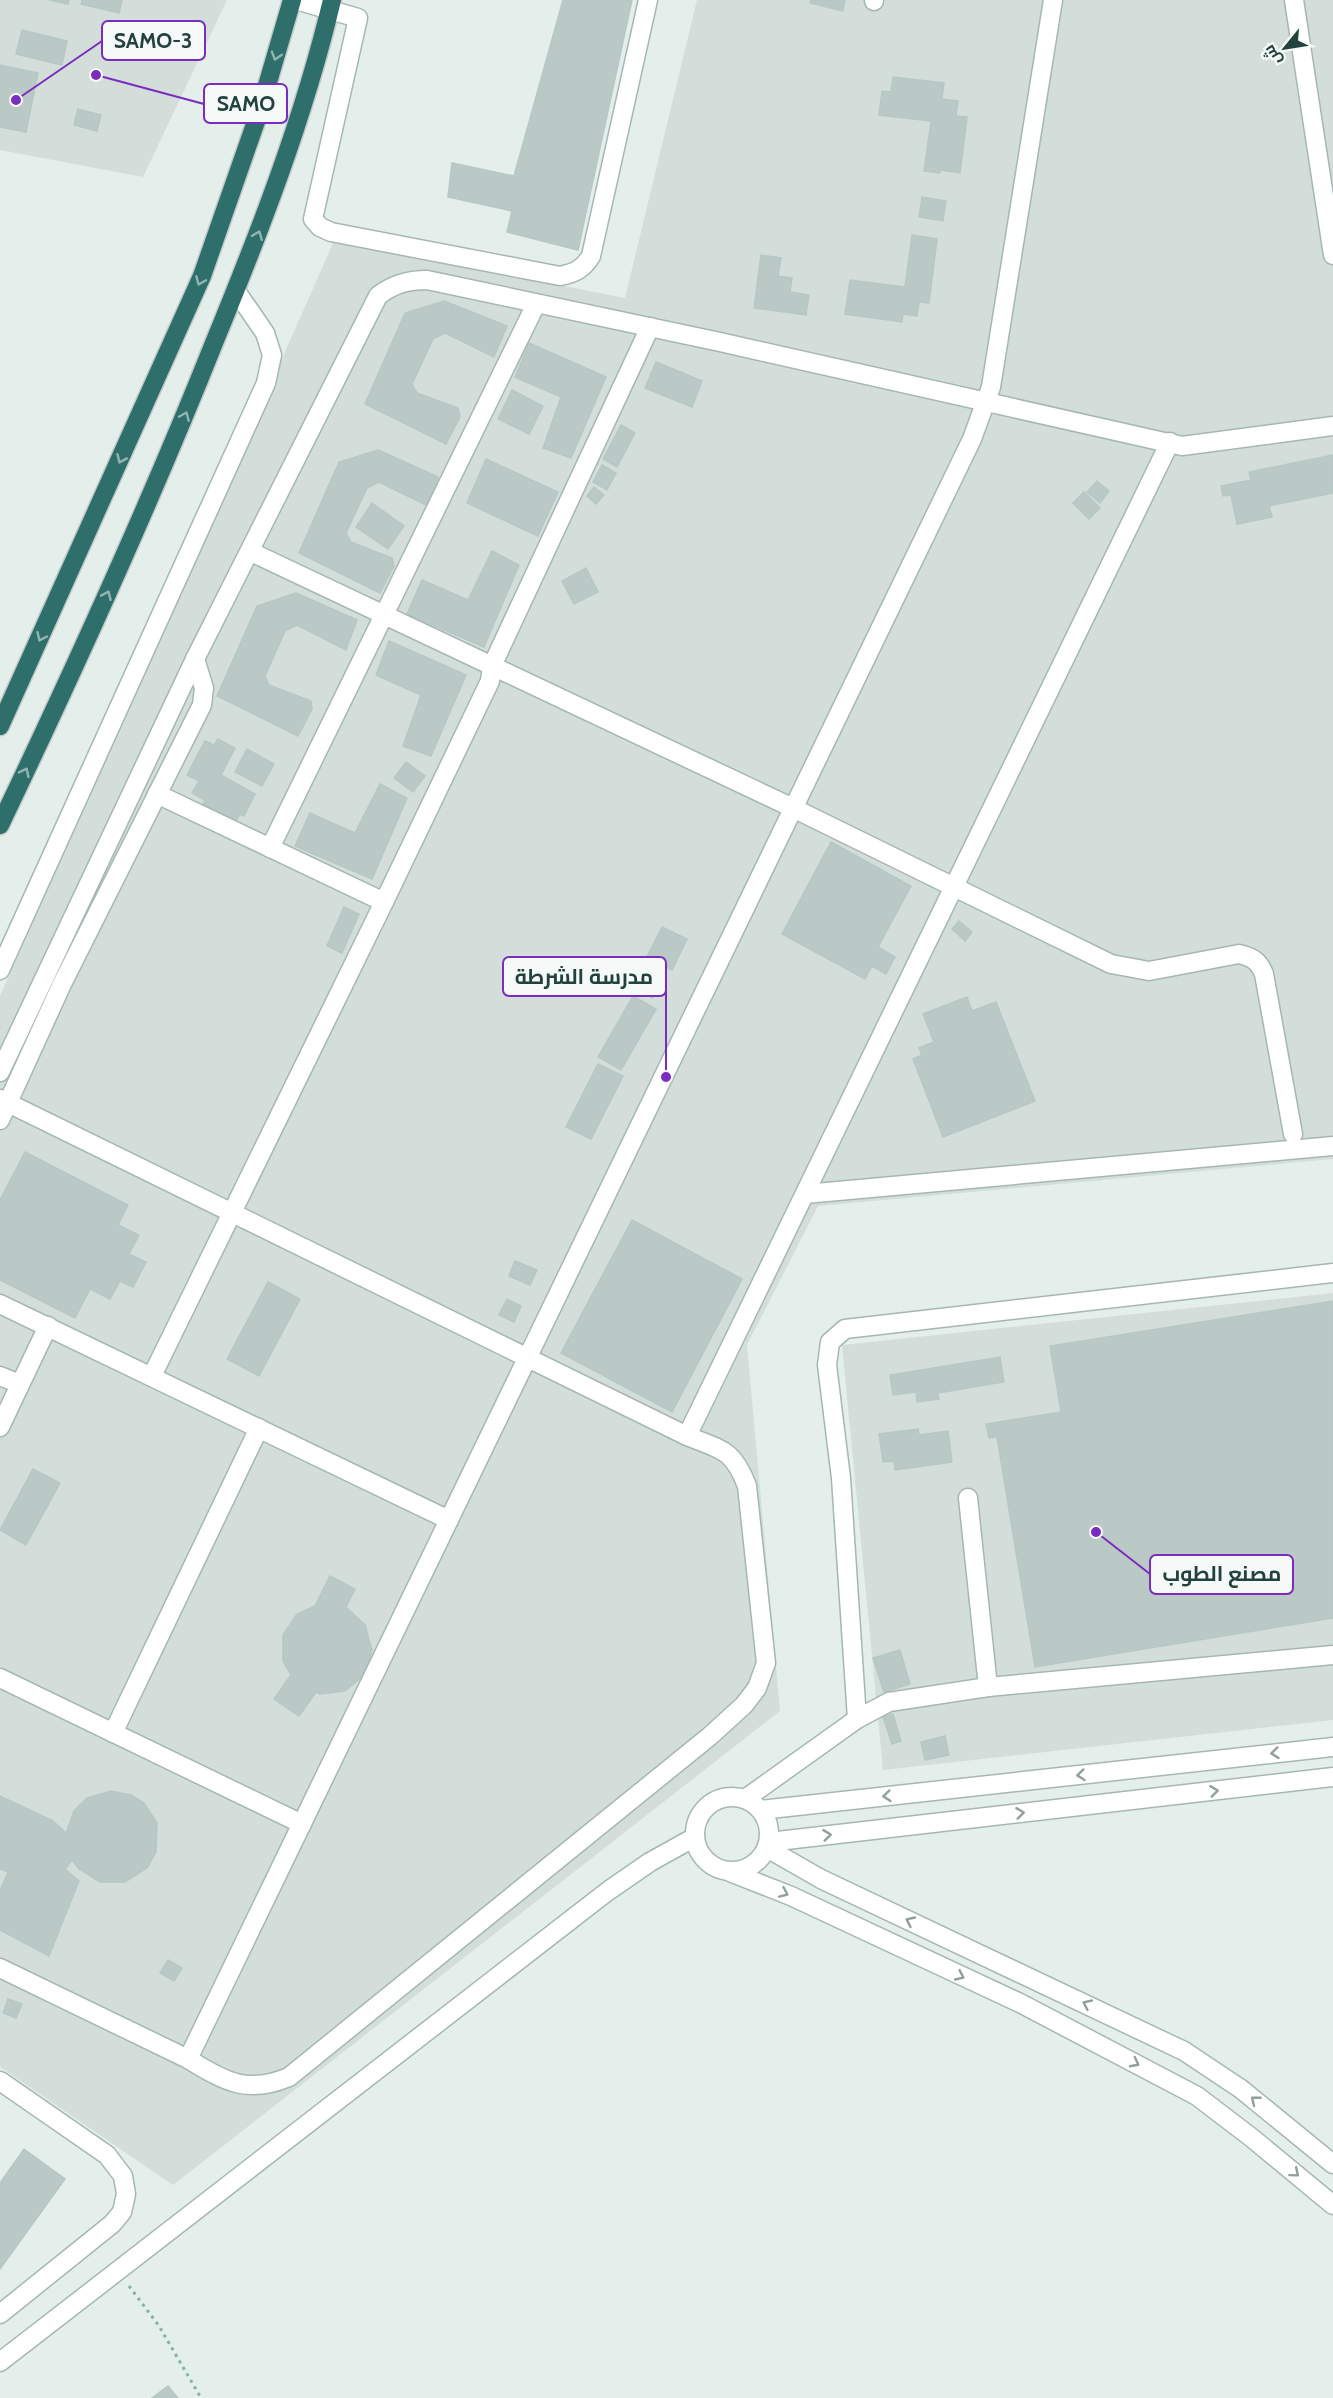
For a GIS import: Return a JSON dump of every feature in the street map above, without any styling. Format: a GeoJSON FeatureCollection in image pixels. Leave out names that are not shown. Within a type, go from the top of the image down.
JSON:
{"type":"FeatureCollection","features":[{"type":"Feature","properties":{"kind":"highway"},"geometry":{"type":"LineString","coordinates":[[0,726],[202,276],[255,124],[294,0]]}},
{"type":"Feature","properties":{"kind":"highway"},"geometry":{"type":"LineString","coordinates":[[0,825],[83,651],[187,412],[236,291],[261,227],[309,88],[331,5]]}},
{"type":"Feature","properties":{"kind":"street"},"geometry":{"type":"LineString","coordinates":[[294,0],[331,5],[358,18],[313,219],[320,227],[331,232],[560,276],[584,267],[591,256],[648,0]]}},
{"type":"Feature","properties":{"kind":"street"},"geometry":{"type":"LineString","coordinates":[[188,2059],[972,439],[991,387],[1053,0]]}},
{"type":"Feature","properties":{"kind":"street"},"geometry":{"type":"LineString","coordinates":[[1294,0],[1333,255]]}},
{"type":"Feature","properties":{"kind":"street"},"geometry":{"type":"LineString","coordinates":[[0,1072],[195,659],[251,552],[378,296],[388,288],[401,282],[427,280],[650,327],[1182,446],[1333,426]]}},
{"type":"Feature","properties":{"kind":"street"},"geometry":{"type":"LineString","coordinates":[[0,970],[266,383],[272,355],[265,333],[236,291]]}},
{"type":"Feature","properties":{"kind":"street"},"geometry":{"type":"LineString","coordinates":[[270,848],[536,304]]}},
{"type":"Feature","properties":{"kind":"street"},"geometry":{"type":"LineString","coordinates":[[152,1376],[490,681],[492,666],[650,327]]}},
{"type":"Feature","properties":{"kind":"street"},"geometry":{"type":"LineString","coordinates":[[687,1436],[1170,442]]}},
{"type":"Feature","properties":{"kind":"street"},"geometry":{"type":"LineString","coordinates":[[251,552],[793,808],[1111,964],[1149,971],[1239,954],[1250,957],[1259,963],[1264,974],[1293,1134]]}},
{"type":"Feature","properties":{"kind":"street"},"geometry":{"type":"LineString","coordinates":[[0,1120],[4,1101],[202,705],[204,688],[195,659]]}},
{"type":"Feature","properties":{"kind":"street"},"geometry":{"type":"LineString","coordinates":[[158,794],[384,902]]}},
{"type":"Feature","properties":{"kind":"street"},"geometry":{"type":"LineString","coordinates":[[0,1968],[188,2059],[222,2080],[255,2087],[272,2084],[289,2077],[701,1743],[744,1705],[757,1688],[766,1663],[747,1486],[739,1464],[723,1450],[687,1436],[4,1101]]}},
{"type":"Feature","properties":{"kind":"street"},"geometry":{"type":"LineString","coordinates":[[805,1194],[1333,1146]]}},
{"type":"Feature","properties":{"kind":"street"},"geometry":{"type":"LineString","coordinates":[[857,1719],[841,1478],[827,1365],[830,1342],[845,1329],[1333,1273]]}},
{"type":"Feature","properties":{"kind":"street"},"geometry":{"type":"LineString","coordinates":[[0,1304],[449,1520]]}},
{"type":"Feature","properties":{"kind":"street"},"geometry":{"type":"LineString","coordinates":[[0,1427],[48,1326]]}},
{"type":"Feature","properties":{"kind":"street"},"geometry":{"type":"LineString","coordinates":[[0,1376],[20,1384]]}},
{"type":"Feature","properties":{"kind":"street"},"geometry":{"type":"LineString","coordinates":[[113,1733],[259,1428]]}},
{"type":"Feature","properties":{"kind":"street"},"geometry":{"type":"LineString","coordinates":[[968,1498],[988,1687]]}},
{"type":"Feature","properties":{"kind":"street"},"geometry":{"type":"LineString","coordinates":[[745,1799],[857,1719],[890,1702],[988,1687],[1333,1655]]}},
{"type":"Feature","properties":{"kind":"street"},"geometry":{"type":"LineString","coordinates":[[0,1678],[302,1824]]}},
{"type":"Feature","properties":{"kind":"street"},"geometry":{"type":"LineString","coordinates":[[761,1810],[1333,1747]]}},
{"type":"Feature","properties":{"kind":"street"},"geometry":{"type":"LineString","coordinates":[[768,1845],[1333,1777]]}},
{"type":"Feature","properties":{"kind":"street"},"geometry":{"type":"LineString","coordinates":[[729,1872],[750,1867],[759,1861],[768,1845],[769,1832],[761,1810],[745,1799],[724,1798],[706,1808],[699,1816],[695,1837],[697,1847],[706,1862],[729,1872],[791,1896],[1020,2003],[1197,2096],[1333,2205]]}},
{"type":"Feature","properties":{"kind":"street"},"geometry":{"type":"LineString","coordinates":[[0,2362],[608,1891],[650,1862],[695,1837]]}},
{"type":"Feature","properties":{"kind":"street"},"geometry":{"type":"LineString","coordinates":[[768,1845],[835,1886],[1184,2051],[1241,2089],[1333,2164]]}},
{"type":"Feature","properties":{"kind":"street"},"geometry":{"type":"LineString","coordinates":[[0,2081],[107,2154],[123,2176],[126,2194],[122,2212],[112,2224],[0,2314]]}},
{"type":"Feature","properties":{"kind":"path"},"geometry":{"type":"LineString","coordinates":[[117,2270],[159,2326],[201,2398]]}},
{"type":"Feature","properties":{"kind":"shaded area"},"geometry":{"type":"Polygon","coordinates":[[[0,0],[227,0],[143,177],[0,150],[0,0]]]}},
{"type":"Feature","properties":{"kind":"shaded area"},"geometry":{"type":"Polygon","coordinates":[[[697,0],[1333,0],[1333,1159],[818,1206],[747,1345],[780,1711],[173,2185],[0,2067],[0,996],[334,241],[625,298],[697,0]]]}},
{"type":"Feature","properties":{"kind":"shaded area"},"geometry":{"type":"Polygon","coordinates":[[[1333,1293],[1333,1720],[883,1770],[842,1345],[1333,1293]]]}},
{"type":"Feature","properties":{"kind":"building"},"geometry":{"type":"Polygon","coordinates":[[[49,0],[69,0],[68,4],[49,0]]]}},
{"type":"Feature","properties":{"kind":"building"},"geometry":{"type":"Polygon","coordinates":[[[82,0],[122,0],[119,13],[81,4],[82,0]]]}},
{"type":"Feature","properties":{"kind":"building"},"geometry":{"type":"Polygon","coordinates":[[[563,0],[632,0],[578,250],[507,232],[512,211],[448,197],[452,163],[514,176],[563,0]]]}},
{"type":"Feature","properties":{"kind":"building"},"geometry":{"type":"Polygon","coordinates":[[[811,0],[845,0],[843,11],[810,3],[811,0]]]}},
{"type":"Feature","properties":{"kind":"building"},"geometry":{"type":"Polygon","coordinates":[[[22,30],[67,41],[62,65],[16,54],[22,30]]]}},
{"type":"Feature","properties":{"kind":"building"},"geometry":{"type":"Polygon","coordinates":[[[0,65],[38,73],[26,132],[0,127],[0,65]]]}},
{"type":"Feature","properties":{"kind":"building"},"geometry":{"type":"Polygon","coordinates":[[[893,77],[944,83],[942,99],[958,101],[956,116],[967,117],[960,173],[940,170],[940,173],[924,171],[931,121],[879,115],[882,91],[891,92],[893,77]]]}},
{"type":"Feature","properties":{"kind":"building"},"geometry":{"type":"Polygon","coordinates":[[[78,109],[101,115],[97,131],[74,125],[78,109]]]}},
{"type":"Feature","properties":{"kind":"building"},"geometry":{"type":"Polygon","coordinates":[[[922,197],[946,201],[943,221],[919,217],[922,197]]]}},
{"type":"Feature","properties":{"kind":"building"},"geometry":{"type":"Polygon","coordinates":[[[912,235],[937,239],[929,303],[919,302],[917,316],[903,314],[902,322],[845,314],[850,280],[905,287],[912,235]]]}},
{"type":"Feature","properties":{"kind":"building"},"geometry":{"type":"Polygon","coordinates":[[[761,255],[781,258],[778,276],[792,278],[790,292],[809,295],[806,315],[754,308],[761,255]]]}},
{"type":"Feature","properties":{"kind":"building"},"geometry":{"type":"Polygon","coordinates":[[[444,301],[507,326],[494,357],[445,333],[433,339],[412,384],[417,393],[458,408],[460,417],[446,444],[365,404],[405,313],[444,301]]]}},
{"type":"Feature","properties":{"kind":"building"},"geometry":{"type":"Polygon","coordinates":[[[529,343],[606,377],[571,458],[543,448],[561,397],[515,377],[529,343]]]}},
{"type":"Feature","properties":{"kind":"building"},"geometry":{"type":"Polygon","coordinates":[[[656,362],[702,381],[692,407],[645,388],[656,362]]]}},
{"type":"Feature","properties":{"kind":"building"},"geometry":{"type":"Polygon","coordinates":[[[512,390],[543,406],[529,434],[498,419],[512,390]]]}},
{"type":"Feature","properties":{"kind":"building"},"geometry":{"type":"Polygon","coordinates":[[[621,425],[635,433],[617,467],[603,459],[621,425]]]}},
{"type":"Feature","properties":{"kind":"building"},"geometry":{"type":"Polygon","coordinates":[[[378,450],[438,477],[428,506],[379,482],[367,488],[346,533],[351,542],[392,558],[394,566],[380,593],[299,553],[339,462],[378,450]]]}},
{"type":"Feature","properties":{"kind":"building"},"geometry":{"type":"Polygon","coordinates":[[[1333,455],[1333,493],[1269,506],[1272,517],[1237,524],[1231,495],[1223,496],[1221,486],[1251,480],[1249,472],[1333,455]]]}},
{"type":"Feature","properties":{"kind":"building"},"geometry":{"type":"Polygon","coordinates":[[[486,459],[558,492],[538,536],[467,503],[486,459]]]}},
{"type":"Feature","properties":{"kind":"building"},"geometry":{"type":"Polygon","coordinates":[[[602,465],[616,473],[607,490],[593,482],[602,465]]]}},
{"type":"Feature","properties":{"kind":"building"},"geometry":{"type":"Polygon","coordinates":[[[1097,481],[1109,491],[1100,503],[1087,492],[1097,481]]]}},
{"type":"Feature","properties":{"kind":"building"},"geometry":{"type":"Polygon","coordinates":[[[594,487],[604,495],[596,504],[587,496],[594,487]]]}},
{"type":"Feature","properties":{"kind":"building"},"geometry":{"type":"Polygon","coordinates":[[[1084,492],[1100,508],[1089,519],[1073,503],[1084,492]]]}},
{"type":"Feature","properties":{"kind":"building"},"geometry":{"type":"Polygon","coordinates":[[[372,503],[404,526],[388,549],[356,527],[372,503]]]}},
{"type":"Feature","properties":{"kind":"building"},"geometry":{"type":"Polygon","coordinates":[[[492,551],[519,565],[484,647],[407,614],[422,580],[468,600],[492,551]]]}},
{"type":"Feature","properties":{"kind":"building"},"geometry":{"type":"Polygon","coordinates":[[[586,568],[598,592],[574,604],[562,581],[586,568]]]}},
{"type":"Feature","properties":{"kind":"building"},"geometry":{"type":"Polygon","coordinates":[[[296,593],[357,620],[346,650],[297,625],[285,631],[265,676],[269,685],[311,701],[312,709],[298,736],[217,696],[257,606],[296,593]]]}},
{"type":"Feature","properties":{"kind":"building"},"geometry":{"type":"Polygon","coordinates":[[[389,641],[466,675],[431,756],[403,746],[421,695],[376,675],[389,641]]]}},
{"type":"Feature","properties":{"kind":"building"},"geometry":{"type":"Polygon","coordinates":[[[218,739],[235,748],[221,775],[255,794],[244,816],[240,814],[233,827],[200,810],[205,800],[192,793],[199,781],[187,775],[205,741],[214,745],[218,739]]]}},
{"type":"Feature","properties":{"kind":"building"},"geometry":{"type":"Polygon","coordinates":[[[247,749],[274,764],[262,786],[235,772],[247,749]]]}},
{"type":"Feature","properties":{"kind":"building"},"geometry":{"type":"Polygon","coordinates":[[[406,762],[425,776],[413,792],[394,778],[406,762]]]}},
{"type":"Feature","properties":{"kind":"building"},"geometry":{"type":"Polygon","coordinates":[[[380,784],[407,798],[372,879],[295,846],[310,813],[355,833],[380,784]]]}},
{"type":"Feature","properties":{"kind":"building"},"geometry":{"type":"Polygon","coordinates":[[[831,842],[911,886],[878,947],[895,957],[886,974],[872,966],[865,979],[782,934],[831,842]]]}},
{"type":"Feature","properties":{"kind":"building"},"geometry":{"type":"Polygon","coordinates":[[[344,907],[359,914],[342,953],[327,946],[344,907]]]}},
{"type":"Feature","properties":{"kind":"building"},"geometry":{"type":"Polygon","coordinates":[[[959,921],[972,932],[965,941],[952,929],[959,921]]]}},
{"type":"Feature","properties":{"kind":"building"},"geometry":{"type":"Polygon","coordinates":[[[662,927],[687,939],[672,970],[647,957],[662,927]]]}},
{"type":"Feature","properties":{"kind":"building"},"geometry":{"type":"Polygon","coordinates":[[[647,963],[666,972],[653,998],[635,989],[647,963]]]}},
{"type":"Feature","properties":{"kind":"building"},"geometry":{"type":"Polygon","coordinates":[[[633,996],[656,1009],[621,1070],[598,1057],[633,996]]]}},
{"type":"Feature","properties":{"kind":"building"},"geometry":{"type":"Polygon","coordinates":[[[967,997],[972,1011],[996,1002],[1035,1101],[943,1137],[913,1059],[922,1055],[919,1048],[934,1042],[923,1014],[967,997]]]}},
{"type":"Feature","properties":{"kind":"building"},"geometry":{"type":"Polygon","coordinates":[[[598,1064],[623,1076],[591,1139],[566,1127],[598,1064]]]}},
{"type":"Feature","properties":{"kind":"building"},"geometry":{"type":"Polygon","coordinates":[[[25,1152],[128,1205],[118,1225],[139,1235],[129,1254],[146,1262],[133,1287],[120,1281],[110,1299],[90,1289],[75,1318],[0,1280],[0,1200],[25,1152]]]}},
{"type":"Feature","properties":{"kind":"building"},"geometry":{"type":"Polygon","coordinates":[[[632,1220],[742,1279],[672,1412],[561,1353],[632,1220]]]}},
{"type":"Feature","properties":{"kind":"building"},"geometry":{"type":"Polygon","coordinates":[[[515,1261],[537,1270],[530,1285],[509,1276],[515,1261]]]}},
{"type":"Feature","properties":{"kind":"building"},"geometry":{"type":"Polygon","coordinates":[[[268,1282],[300,1299],[259,1376],[227,1359],[268,1282]]]}},
{"type":"Feature","properties":{"kind":"building"},"geometry":{"type":"Polygon","coordinates":[[[507,1299],[521,1306],[514,1322],[499,1315],[507,1299]]]}},
{"type":"Feature","properties":{"kind":"building"},"geometry":{"type":"Polygon","coordinates":[[[1333,1301],[1333,1618],[1035,1667],[997,1437],[989,1438],[986,1424],[1061,1412],[1050,1346],[1333,1301]]]}},
{"type":"Feature","properties":{"kind":"building"},"geometry":{"type":"Polygon","coordinates":[[[1000,1357],[1004,1382],[938,1393],[939,1399],[917,1402],[916,1392],[893,1395],[890,1375],[1000,1357]]]}},
{"type":"Feature","properties":{"kind":"building"},"geometry":{"type":"Polygon","coordinates":[[[918,1429],[919,1435],[948,1431],[952,1462],[895,1470],[894,1461],[883,1462],[879,1434],[918,1429]]]}},
{"type":"Feature","properties":{"kind":"building"},"geometry":{"type":"Polygon","coordinates":[[[33,1469],[60,1483],[26,1545],[0,1530],[33,1469]]]}},
{"type":"Feature","properties":{"kind":"building"},"geometry":{"type":"Polygon","coordinates":[[[330,1576],[355,1589],[346,1607],[365,1625],[372,1650],[365,1674],[345,1691],[320,1694],[316,1692],[299,1716],[274,1699],[291,1675],[283,1661],[283,1635],[297,1614],[315,1606],[330,1576]]]}},
{"type":"Feature","properties":{"kind":"building"},"geometry":{"type":"Polygon","coordinates":[[[900,1650],[910,1684],[884,1692],[873,1658],[900,1650]]]}},
{"type":"Feature","properties":{"kind":"building"},"geometry":{"type":"Polygon","coordinates":[[[893,1714],[901,1741],[892,1744],[883,1717],[893,1714]]]}},
{"type":"Feature","properties":{"kind":"building"},"geometry":{"type":"Polygon","coordinates":[[[945,1736],[949,1755],[925,1760],[921,1742],[945,1736]]]}},
{"type":"Feature","properties":{"kind":"building"},"geometry":{"type":"Polygon","coordinates":[[[111,1791],[131,1795],[144,1803],[157,1823],[156,1852],[147,1868],[125,1882],[100,1882],[79,1869],[72,1860],[65,1869],[79,1881],[49,1956],[0,1930],[0,1891],[8,1872],[0,1869],[0,1796],[53,1821],[66,1833],[74,1811],[87,1798],[111,1791]]]}},
{"type":"Feature","properties":{"kind":"building"},"geometry":{"type":"Polygon","coordinates":[[[168,1960],[182,1968],[174,1981],[160,1973],[168,1960]]]}},
{"type":"Feature","properties":{"kind":"building"},"geometry":{"type":"Polygon","coordinates":[[[8,1999],[22,2004],[16,2018],[3,2013],[8,1999]]]}},
{"type":"Feature","properties":{"kind":"building"},"geometry":{"type":"Polygon","coordinates":[[[24,2149],[65,2179],[0,2269],[0,2183],[24,2149]]]}},
{"type":"Feature","properties":{"kind":"building"},"geometry":{"type":"Polygon","coordinates":[[[168,2386],[178,2398],[152,2398],[168,2386]]]}},
{"type":"Feature","properties":{"kind":"place","name":"SAMO"},"geometry":{"type":"Point","coordinates":[96,75]}},
{"type":"Feature","properties":{"kind":"place","name":"SAMO-3"},"geometry":{"type":"Point","coordinates":[16,100]}},
{"type":"Feature","properties":{"kind":"place","name":"مدرسة الشرطة"},"geometry":{"type":"Point","coordinates":[666,1077]}},
{"type":"Feature","properties":{"kind":"place","name":"مصنع الطوب"},"geometry":{"type":"Point","coordinates":[1096,1532]}}]}
